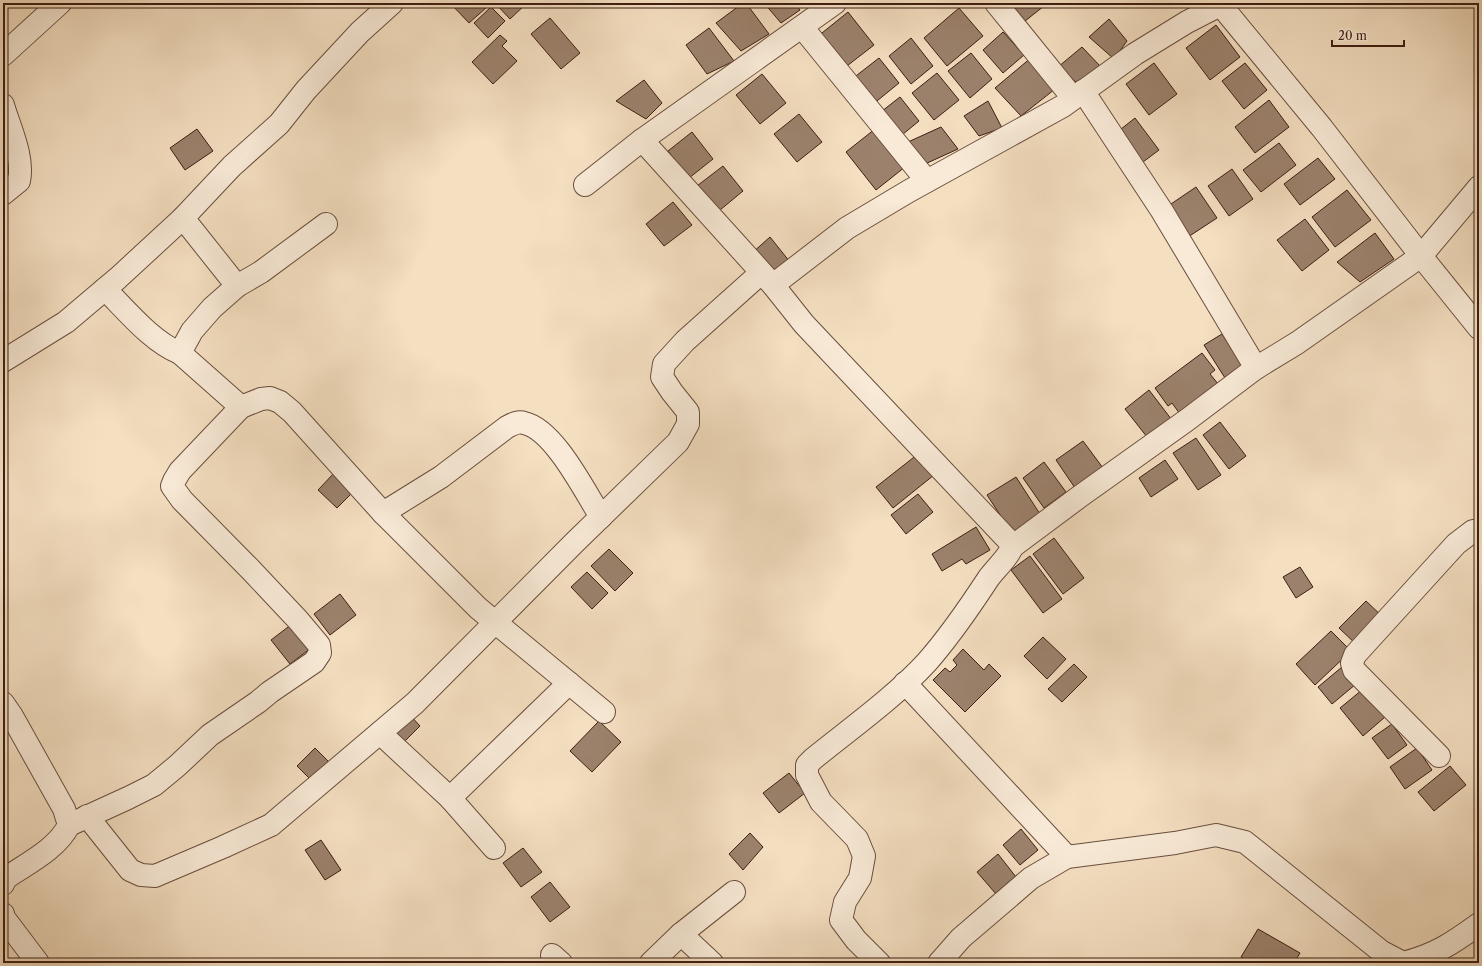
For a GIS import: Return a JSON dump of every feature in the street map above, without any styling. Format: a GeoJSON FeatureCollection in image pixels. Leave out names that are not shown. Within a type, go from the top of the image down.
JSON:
{"type":"FeatureCollection","features":[{"type":"Feature","properties":{"kind":"street"},"geometry":{"type":"LineString","coordinates":[[3,54],[60,3]]}},
{"type":"Feature","properties":{"kind":"street"},"geometry":{"type":"LineString","coordinates":[[3,361],[66,322],[104,290],[183,218],[232,166],[279,124],[306,90],[360,32],[392,3]]}},
{"type":"Feature","properties":{"kind":"street"},"geometry":{"type":"LineString","coordinates":[[585,185],[642,140],[835,3]]}},
{"type":"Feature","properties":{"kind":"street"},"geometry":{"type":"LineString","coordinates":[[996,3],[1078,95],[1162,211],[1256,368]]}},
{"type":"Feature","properties":{"kind":"street"},"geometry":{"type":"LineString","coordinates":[[3,703],[12,716],[64,809],[78,820],[130,870],[141,875],[155,876],[271,824],[415,703],[601,516],[678,442],[688,424],[688,412],[662,377],[664,364],[685,341],[767,279],[847,228],[927,181],[1063,106],[1135,54],[1187,22],[1220,4],[1322,128],[1479,328]]}},
{"type":"Feature","properties":{"kind":"street"},"geometry":{"type":"LineString","coordinates":[[802,27],[927,181]]}},
{"type":"Feature","properties":{"kind":"street"},"geometry":{"type":"LineString","coordinates":[[3,105],[18,152],[21,172],[19,181],[3,194]]}},
{"type":"Feature","properties":{"kind":"street"},"geometry":{"type":"LineString","coordinates":[[642,140],[767,279],[804,324],[1008,540],[1012,548]]}},
{"type":"Feature","properties":{"kind":"street"},"geometry":{"type":"LineString","coordinates":[[879,963],[856,940],[841,920],[845,902],[860,878],[864,856],[857,839],[821,802],[807,775],[807,765],[895,693],[926,664],[954,630],[995,569],[1012,548],[1079,497],[1187,420],[1256,368],[1297,344],[1421,256],[1479,188]]}},
{"type":"Feature","properties":{"kind":"street"},"geometry":{"type":"LineString","coordinates":[[183,218],[237,286]]}},
{"type":"Feature","properties":{"kind":"street"},"geometry":{"type":"LineString","coordinates":[[180,353],[192,331],[212,308],[237,286],[261,272],[326,224]]}},
{"type":"Feature","properties":{"kind":"street"},"geometry":{"type":"LineString","coordinates":[[104,290],[155,338],[168,348],[180,353],[241,407]]}},
{"type":"Feature","properties":{"kind":"street"},"geometry":{"type":"LineString","coordinates":[[3,884],[6,878],[52,847],[78,820],[128,798],[154,784],[177,766],[210,735],[314,662],[320,653],[319,645],[298,620],[182,500],[172,486],[180,471],[241,407],[260,399],[270,398],[280,402],[292,412],[383,513],[478,608],[604,712]]}},
{"type":"Feature","properties":{"kind":"street"},"geometry":{"type":"LineString","coordinates":[[383,513],[441,477],[507,427],[516,423],[525,423],[541,430],[556,446],[601,516]]}},
{"type":"Feature","properties":{"kind":"street"},"geometry":{"type":"LineString","coordinates":[[1439,756],[1354,670],[1352,663],[1355,655],[1456,544],[1473,531],[1479,530]]}},
{"type":"Feature","properties":{"kind":"street"},"geometry":{"type":"LineString","coordinates":[[450,798],[569,683]]}},
{"type":"Feature","properties":{"kind":"street"},"geometry":{"type":"LineString","coordinates":[[905,683],[1067,858]]}},
{"type":"Feature","properties":{"kind":"street"},"geometry":{"type":"LineString","coordinates":[[380,733],[450,798],[494,848]]}},
{"type":"Feature","properties":{"kind":"street"},"geometry":{"type":"LineString","coordinates":[[939,963],[961,938],[1031,878],[1067,858],[1175,843],[1216,835],[1245,842],[1382,952],[1403,963],[1421,958],[1449,946],[1479,924]]}},
{"type":"Feature","properties":{"kind":"street"},"geometry":{"type":"LineString","coordinates":[[650,963],[681,934],[734,892]]}},
{"type":"Feature","properties":{"kind":"street"},"geometry":{"type":"LineString","coordinates":[[3,914],[4,918],[38,963]]}},
{"type":"Feature","properties":{"kind":"street"},"geometry":{"type":"LineString","coordinates":[[681,934],[712,963]]}},
{"type":"Feature","properties":{"kind":"building"},"geometry":{"type":"Polygon","coordinates":[[[450,3],[483,3],[487,7],[469,23],[450,3]]]}},
{"type":"Feature","properties":{"kind":"building"},"geometry":{"type":"Polygon","coordinates":[[[495,3],[527,3],[510,19],[495,3]]]}},
{"type":"Feature","properties":{"kind":"building"},"geometry":{"type":"Polygon","coordinates":[[[743,3],[746,3],[769,34],[741,51],[716,23],[743,3]]]}},
{"type":"Feature","properties":{"kind":"building"},"geometry":{"type":"Polygon","coordinates":[[[764,3],[795,3],[800,10],[781,23],[764,3]]]}},
{"type":"Feature","properties":{"kind":"building"},"geometry":{"type":"Polygon","coordinates":[[[939,3],[949,3],[943,8],[939,3]]]}},
{"type":"Feature","properties":{"kind":"building"},"geometry":{"type":"Polygon","coordinates":[[[1002,3],[1041,3],[1044,6],[1020,25],[1002,3]]]}},
{"type":"Feature","properties":{"kind":"building"},"geometry":{"type":"Polygon","coordinates":[[[491,7],[505,21],[488,38],[474,23],[491,7]]]}},
{"type":"Feature","properties":{"kind":"building"},"geometry":{"type":"Polygon","coordinates":[[[959,8],[983,36],[947,66],[924,38],[959,8]]]}},
{"type":"Feature","properties":{"kind":"building"},"geometry":{"type":"Polygon","coordinates":[[[848,12],[874,45],[843,69],[817,37],[848,12]]]}},
{"type":"Feature","properties":{"kind":"building"},"geometry":{"type":"Polygon","coordinates":[[[550,18],[580,53],[561,69],[531,34],[550,18]]]}},
{"type":"Feature","properties":{"kind":"building"},"geometry":{"type":"Polygon","coordinates":[[[1109,19],[1127,41],[1114,59],[1089,37],[1109,19]]]}},
{"type":"Feature","properties":{"kind":"building"},"geometry":{"type":"Polygon","coordinates":[[[1216,25],[1240,57],[1210,80],[1186,48],[1216,25]]]}},
{"type":"Feature","properties":{"kind":"building"},"geometry":{"type":"Polygon","coordinates":[[[709,28],[734,61],[707,74],[686,45],[709,28]]]}},
{"type":"Feature","properties":{"kind":"building"},"geometry":{"type":"Polygon","coordinates":[[[1003,32],[1024,55],[1003,73],[983,50],[1003,32]]]}},
{"type":"Feature","properties":{"kind":"building"},"geometry":{"type":"Polygon","coordinates":[[[500,35],[507,41],[502,46],[517,61],[493,84],[472,62],[500,35]]]}},
{"type":"Feature","properties":{"kind":"building"},"geometry":{"type":"Polygon","coordinates":[[[911,38],[933,66],[911,84],[889,56],[911,38]]]}},
{"type":"Feature","properties":{"kind":"building"},"geometry":{"type":"Polygon","coordinates":[[[1082,47],[1101,67],[1077,83],[1058,67],[1082,47]]]}},
{"type":"Feature","properties":{"kind":"building"},"geometry":{"type":"Polygon","coordinates":[[[971,53],[992,79],[970,98],[948,71],[971,53]]]}},
{"type":"Feature","properties":{"kind":"building"},"geometry":{"type":"Polygon","coordinates":[[[1032,57],[1055,89],[1021,116],[995,88],[1032,57]]]}},
{"type":"Feature","properties":{"kind":"building"},"geometry":{"type":"Polygon","coordinates":[[[879,58],[899,83],[872,105],[852,79],[879,58]]]}},
{"type":"Feature","properties":{"kind":"building"},"geometry":{"type":"Polygon","coordinates":[[[1154,63],[1177,94],[1149,115],[1126,84],[1154,63]]]}},
{"type":"Feature","properties":{"kind":"building"},"geometry":{"type":"Polygon","coordinates":[[[1245,63],[1267,90],[1244,109],[1222,81],[1245,63]]]}},
{"type":"Feature","properties":{"kind":"building"},"geometry":{"type":"Polygon","coordinates":[[[937,73],[959,100],[934,120],[912,93],[937,73]]]}},
{"type":"Feature","properties":{"kind":"building"},"geometry":{"type":"Polygon","coordinates":[[[762,74],[786,103],[760,124],[736,95],[762,74]]]}},
{"type":"Feature","properties":{"kind":"building"},"geometry":{"type":"Polygon","coordinates":[[[644,80],[662,103],[646,119],[616,101],[644,80]]]}},
{"type":"Feature","properties":{"kind":"building"},"geometry":{"type":"Polygon","coordinates":[[[900,97],[919,121],[897,139],[877,115],[900,97]]]}},
{"type":"Feature","properties":{"kind":"building"},"geometry":{"type":"Polygon","coordinates":[[[1269,100],[1289,127],[1255,153],[1235,127],[1269,100]]]}},
{"type":"Feature","properties":{"kind":"building"},"geometry":{"type":"Polygon","coordinates":[[[988,101],[1002,128],[979,136],[964,116],[988,101]]]}},
{"type":"Feature","properties":{"kind":"building"},"geometry":{"type":"Polygon","coordinates":[[[799,114],[822,142],[797,162],[774,134],[799,114]]]}},
{"type":"Feature","properties":{"kind":"building"},"geometry":{"type":"Polygon","coordinates":[[[1135,118],[1159,150],[1139,165],[1116,133],[1135,118]]]}},
{"type":"Feature","properties":{"kind":"building"},"geometry":{"type":"Polygon","coordinates":[[[941,127],[958,149],[925,164],[908,142],[941,127]]]}},
{"type":"Feature","properties":{"kind":"building"},"geometry":{"type":"Polygon","coordinates":[[[197,129],[213,151],[185,170],[170,148],[197,129]]]}},
{"type":"Feature","properties":{"kind":"building"},"geometry":{"type":"Polygon","coordinates":[[[875,129],[905,167],[876,190],[846,152],[875,129]]]}},
{"type":"Feature","properties":{"kind":"building"},"geometry":{"type":"Polygon","coordinates":[[[692,132],[713,159],[689,178],[668,151],[692,132]]]}},
{"type":"Feature","properties":{"kind":"building"},"geometry":{"type":"Polygon","coordinates":[[[1279,143],[1296,165],[1261,192],[1243,170],[1279,143]]]}},
{"type":"Feature","properties":{"kind":"building"},"geometry":{"type":"Polygon","coordinates":[[[1318,158],[1335,179],[1300,205],[1284,184],[1318,158]]]}},
{"type":"Feature","properties":{"kind":"building"},"geometry":{"type":"Polygon","coordinates":[[[723,166],[743,191],[714,215],[693,189],[723,166]]]}},
{"type":"Feature","properties":{"kind":"building"},"geometry":{"type":"Polygon","coordinates":[[[1232,169],[1253,199],[1229,216],[1208,186],[1232,169]]]}},
{"type":"Feature","properties":{"kind":"building"},"geometry":{"type":"Polygon","coordinates":[[[1196,187],[1217,218],[1188,237],[1168,206],[1196,187]]]}},
{"type":"Feature","properties":{"kind":"building"},"geometry":{"type":"Polygon","coordinates":[[[1347,190],[1371,220],[1335,247],[1312,217],[1347,190]]]}},
{"type":"Feature","properties":{"kind":"building"},"geometry":{"type":"Polygon","coordinates":[[[673,202],[692,225],[664,246],[646,224],[673,202]]]}},
{"type":"Feature","properties":{"kind":"building"},"geometry":{"type":"Polygon","coordinates":[[[1305,219],[1329,250],[1302,271],[1277,240],[1305,219]]]}},
{"type":"Feature","properties":{"kind":"building"},"geometry":{"type":"Polygon","coordinates":[[[1375,233],[1394,259],[1360,282],[1337,262],[1375,233]]]}},
{"type":"Feature","properties":{"kind":"building"},"geometry":{"type":"Polygon","coordinates":[[[770,237],[790,262],[777,276],[752,253],[770,237]]]}},
{"type":"Feature","properties":{"kind":"building"},"geometry":{"type":"Polygon","coordinates":[[[1222,334],[1243,367],[1225,378],[1204,345],[1222,334]]]}},
{"type":"Feature","properties":{"kind":"building"},"geometry":{"type":"Polygon","coordinates":[[[1202,353],[1215,370],[1210,374],[1219,385],[1180,414],[1172,403],[1168,406],[1155,388],[1202,353]]]}},
{"type":"Feature","properties":{"kind":"building"},"geometry":{"type":"Polygon","coordinates":[[[1149,390],[1175,424],[1151,442],[1125,409],[1149,390]]]}},
{"type":"Feature","properties":{"kind":"building"},"geometry":{"type":"Polygon","coordinates":[[[1220,422],[1246,456],[1229,469],[1203,435],[1220,422]]]}},
{"type":"Feature","properties":{"kind":"building"},"geometry":{"type":"Polygon","coordinates":[[[1196,438],[1221,475],[1198,490],[1173,453],[1196,438]]]}},
{"type":"Feature","properties":{"kind":"building"},"geometry":{"type":"Polygon","coordinates":[[[1083,441],[1103,468],[1075,488],[1056,460],[1083,441]]]}},
{"type":"Feature","properties":{"kind":"building"},"geometry":{"type":"Polygon","coordinates":[[[918,454],[934,475],[893,508],[876,487],[918,454]]]}},
{"type":"Feature","properties":{"kind":"building"},"geometry":{"type":"Polygon","coordinates":[[[1165,460],[1178,479],[1151,497],[1139,478],[1165,460]]]}},
{"type":"Feature","properties":{"kind":"building"},"geometry":{"type":"Polygon","coordinates":[[[1044,462],[1066,492],[1044,508],[1023,478],[1044,462]]]}},
{"type":"Feature","properties":{"kind":"building"},"geometry":{"type":"Polygon","coordinates":[[[335,472],[355,490],[337,508],[318,490],[335,472]]]}},
{"type":"Feature","properties":{"kind":"building"},"geometry":{"type":"Polygon","coordinates":[[[1016,477],[1040,514],[1012,533],[987,495],[1016,477]]]}},
{"type":"Feature","properties":{"kind":"building"},"geometry":{"type":"Polygon","coordinates":[[[918,494],[933,512],[906,534],[891,515],[918,494]]]}},
{"type":"Feature","properties":{"kind":"building"},"geometry":{"type":"Polygon","coordinates":[[[976,527],[990,550],[966,564],[962,559],[942,571],[932,554],[976,527]]]}},
{"type":"Feature","properties":{"kind":"building"},"geometry":{"type":"Polygon","coordinates":[[[1054,538],[1084,578],[1063,594],[1033,554],[1054,538]]]}},
{"type":"Feature","properties":{"kind":"building"},"geometry":{"type":"Polygon","coordinates":[[[609,549],[633,573],[615,591],[591,566],[609,549]]]}},
{"type":"Feature","properties":{"kind":"building"},"geometry":{"type":"Polygon","coordinates":[[[1030,556],[1062,599],[1043,613],[1011,570],[1030,556]]]}},
{"type":"Feature","properties":{"kind":"building"},"geometry":{"type":"Polygon","coordinates":[[[1300,567],[1313,587],[1296,598],[1283,577],[1300,567]]]}},
{"type":"Feature","properties":{"kind":"building"},"geometry":{"type":"Polygon","coordinates":[[[587,572],[608,593],[592,609],[571,587],[587,572]]]}},
{"type":"Feature","properties":{"kind":"building"},"geometry":{"type":"Polygon","coordinates":[[[340,594],[356,615],[330,635],[314,614],[340,594]]]}},
{"type":"Feature","properties":{"kind":"building"},"geometry":{"type":"Polygon","coordinates":[[[1366,601],[1385,619],[1359,647],[1339,628],[1366,601]]]}},
{"type":"Feature","properties":{"kind":"building"},"geometry":{"type":"Polygon","coordinates":[[[292,624],[311,648],[290,664],[271,640],[292,624]]]}},
{"type":"Feature","properties":{"kind":"building"},"geometry":{"type":"Polygon","coordinates":[[[1331,631],[1351,651],[1315,685],[1296,664],[1331,631]]]}},
{"type":"Feature","properties":{"kind":"building"},"geometry":{"type":"Polygon","coordinates":[[[1043,637],[1066,659],[1047,679],[1024,656],[1043,637]]]}},
{"type":"Feature","properties":{"kind":"building"},"geometry":{"type":"Polygon","coordinates":[[[963,649],[984,670],[989,664],[1001,676],[965,712],[933,680],[945,668],[950,672],[957,665],[953,660],[963,649]]]}},
{"type":"Feature","properties":{"kind":"building"},"geometry":{"type":"Polygon","coordinates":[[[1074,664],[1087,677],[1062,702],[1048,689],[1074,664]]]}},
{"type":"Feature","properties":{"kind":"building"},"geometry":{"type":"Polygon","coordinates":[[[1342,667],[1356,684],[1332,704],[1318,687],[1342,667]]]}},
{"type":"Feature","properties":{"kind":"building"},"geometry":{"type":"Polygon","coordinates":[[[1362,690],[1385,717],[1363,736],[1340,708],[1362,690]]]}},
{"type":"Feature","properties":{"kind":"building"},"geometry":{"type":"Polygon","coordinates":[[[408,713],[420,726],[404,742],[391,729],[408,713]]]}},
{"type":"Feature","properties":{"kind":"building"},"geometry":{"type":"Polygon","coordinates":[[[599,721],[621,742],[592,772],[570,751],[599,721]]]}},
{"type":"Feature","properties":{"kind":"building"},"geometry":{"type":"Polygon","coordinates":[[[1392,724],[1407,745],[1388,759],[1372,738],[1392,724]]]}},
{"type":"Feature","properties":{"kind":"building"},"geometry":{"type":"Polygon","coordinates":[[[315,748],[331,764],[313,782],[297,766],[315,748]]]}},
{"type":"Feature","properties":{"kind":"building"},"geometry":{"type":"Polygon","coordinates":[[[1417,748],[1432,770],[1405,789],[1390,767],[1417,748]]]}},
{"type":"Feature","properties":{"kind":"building"},"geometry":{"type":"Polygon","coordinates":[[[1450,766],[1466,785],[1434,811],[1418,792],[1450,766]]]}},
{"type":"Feature","properties":{"kind":"building"},"geometry":{"type":"Polygon","coordinates":[[[789,773],[805,793],[779,813],[763,793],[789,773]]]}},
{"type":"Feature","properties":{"kind":"building"},"geometry":{"type":"Polygon","coordinates":[[[1021,829],[1038,850],[1020,865],[1003,845],[1021,829]]]}},
{"type":"Feature","properties":{"kind":"building"},"geometry":{"type":"Polygon","coordinates":[[[750,833],[763,847],[743,870],[729,854],[750,833]]]}},
{"type":"Feature","properties":{"kind":"building"},"geometry":{"type":"Polygon","coordinates":[[[321,840],[341,870],[325,880],[305,850],[321,840]]]}},
{"type":"Feature","properties":{"kind":"building"},"geometry":{"type":"Polygon","coordinates":[[[523,848],[542,872],[521,887],[503,863],[523,848]]]}},
{"type":"Feature","properties":{"kind":"building"},"geometry":{"type":"Polygon","coordinates":[[[998,854],[1016,877],[996,894],[977,872],[998,854]]]}},
{"type":"Feature","properties":{"kind":"building"},"geometry":{"type":"Polygon","coordinates":[[[550,882],[570,907],[550,922],[531,897],[550,882]]]}},
{"type":"Feature","properties":{"kind":"building"},"geometry":{"type":"Polygon","coordinates":[[[1258,929],[1300,953],[1294,963],[1251,963],[1241,957],[1258,929]]]}}]}
